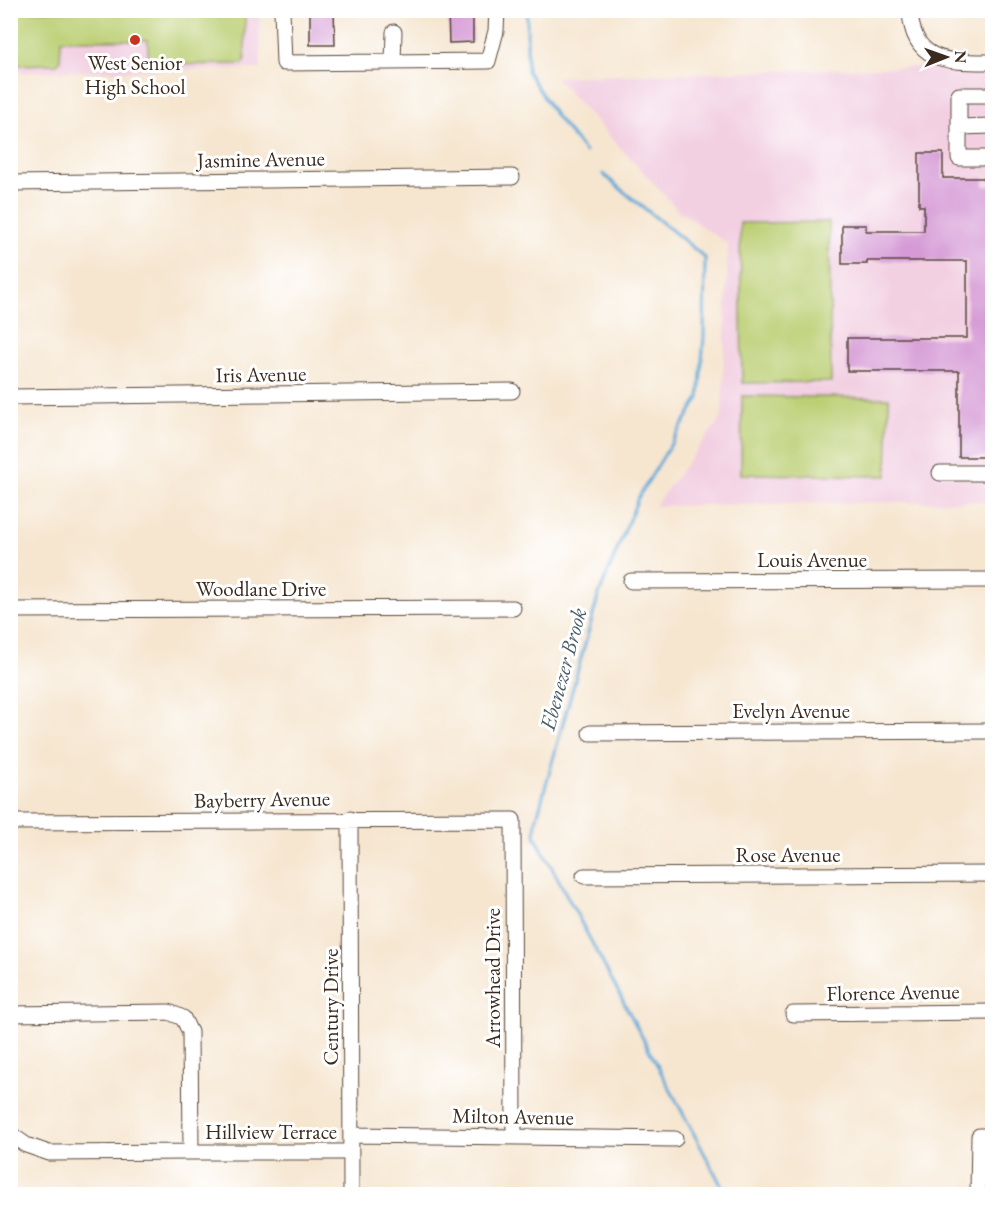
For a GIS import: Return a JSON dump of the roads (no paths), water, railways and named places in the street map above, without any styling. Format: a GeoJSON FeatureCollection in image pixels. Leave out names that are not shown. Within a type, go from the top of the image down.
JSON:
{"type":"FeatureCollection","features":[{"type":"Feature","properties":{"kind":"street"},"geometry":{"type":"LineString","coordinates":[[282,10],[284,63],[488,61],[496,31],[497,10]]}},
{"type":"Feature","properties":{"kind":"street"},"geometry":{"type":"LineString","coordinates":[[910,10],[913,33],[925,51],[948,61],[993,62]]}},
{"type":"Feature","properties":{"kind":"street"},"geometry":{"type":"LineString","coordinates":[[393,62],[394,32]]}},
{"type":"Feature","properties":{"kind":"street"},"geometry":{"type":"LineString","coordinates":[[993,95],[959,95],[959,158],[993,158]]}},
{"type":"Feature","properties":{"kind":"street"},"geometry":{"type":"LineString","coordinates":[[959,127],[993,126]]}},
{"type":"Feature","properties":{"kind":"street","name":"Jasmine Avenue"},"geometry":{"type":"LineString","coordinates":[[10,183],[513,177]]}},
{"type":"Feature","properties":{"kind":"street","name":"Iris Avenue"},"geometry":{"type":"LineString","coordinates":[[10,397],[512,391]]}},
{"type":"Feature","properties":{"kind":"street"},"geometry":{"type":"LineString","coordinates":[[940,473],[993,473]]}},
{"type":"Feature","properties":{"kind":"street","name":"Louis Avenue"},"geometry":{"type":"LineString","coordinates":[[631,581],[993,580]]}},
{"type":"Feature","properties":{"kind":"street","name":"Woodlane Drive"},"geometry":{"type":"LineString","coordinates":[[10,610],[513,608]]}},
{"type":"Feature","properties":{"kind":"street","name":"Evelyn Avenue"},"geometry":{"type":"LineString","coordinates":[[590,733],[993,731]]}},
{"type":"Feature","properties":{"kind":"street","name":"Century Drive"},"geometry":{"type":"LineString","coordinates":[[350,819],[351,1194]]}},
{"type":"Feature","properties":{"kind":"street","name":"Bayberry Avenue"},"geometry":{"type":"LineString","coordinates":[[10,822],[513,820]]}},
{"type":"Feature","properties":{"kind":"street","name":"Arrowhead Drive"},"geometry":{"type":"LineString","coordinates":[[513,820],[514,1137]]}},
{"type":"Feature","properties":{"kind":"street","name":"Rose Avenue"},"geometry":{"type":"LineString","coordinates":[[584,876],[993,874]]}},
{"type":"Feature","properties":{"kind":"street","name":"Hillview Terrace"},"geometry":{"type":"LineString","coordinates":[[10,1014],[169,1012],[183,1018],[190,1032],[191,1152]]}},
{"type":"Feature","properties":{"kind":"street","name":"Florence Avenue"},"geometry":{"type":"LineString","coordinates":[[793,1014],[993,1012]]}},
{"type":"Feature","properties":{"kind":"street","name":"Hillview Terrace"},"geometry":{"type":"LineString","coordinates":[[10,1134],[26,1145],[49,1153],[351,1152]]}},
{"type":"Feature","properties":{"kind":"street","name":"Milton Avenue"},"geometry":{"type":"LineString","coordinates":[[351,1136],[675,1139]]}},
{"type":"Feature","properties":{"kind":"street"},"geometry":{"type":"LineString","coordinates":[[978,1194],[986,1136]]}},
{"type":"Feature","properties":{"kind":"waterway","name":"Ebenezer Brook"},"geometry":{"type":"LineString","coordinates":[[527,10],[527,71],[555,115],[585,152]]}},
{"type":"Feature","properties":{"kind":"waterway","name":"Ebenezer Brook"},"geometry":{"type":"LineString","coordinates":[[603,174],[705,258],[704,336],[699,398],[638,498],[598,597],[536,821],[535,836],[726,1194]]}},
{"type":"Feature","properties":{"kind":"place","name":"West Senior High School"},"geometry":{"type":"Point","coordinates":[135,40]}}]}
